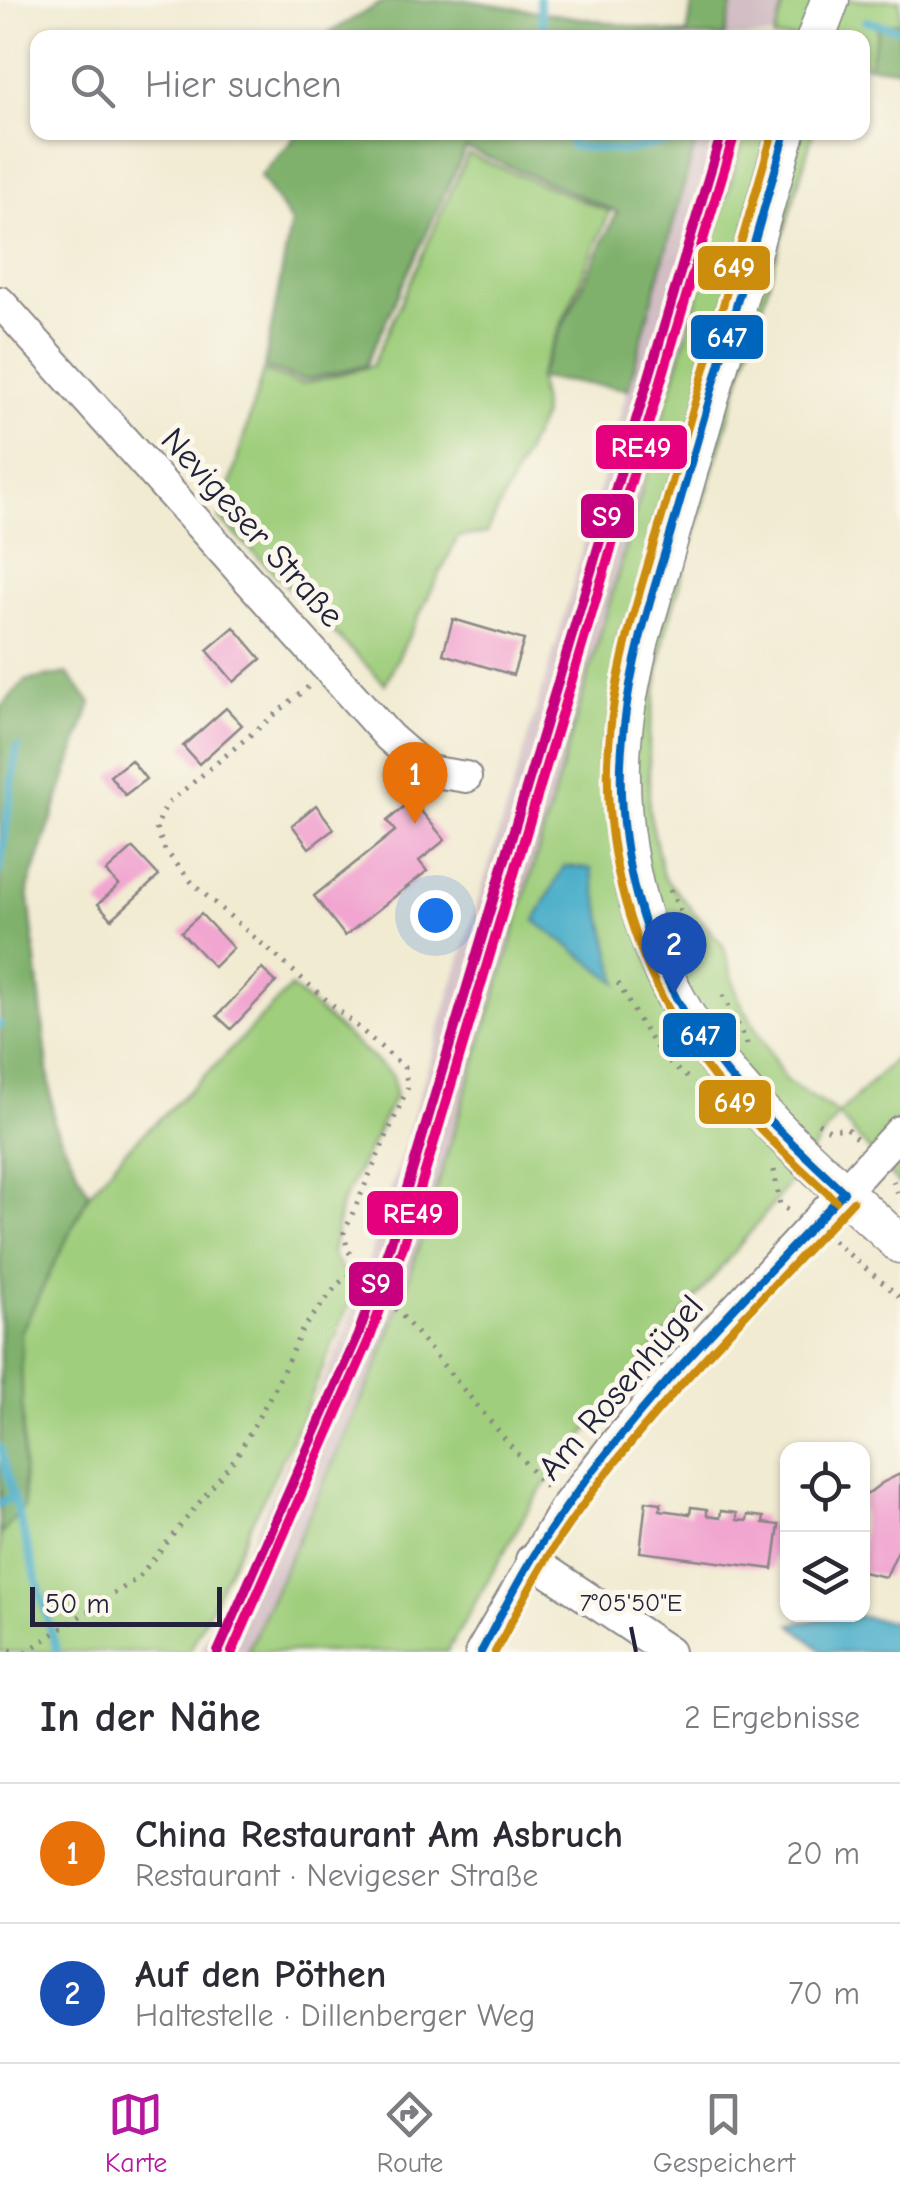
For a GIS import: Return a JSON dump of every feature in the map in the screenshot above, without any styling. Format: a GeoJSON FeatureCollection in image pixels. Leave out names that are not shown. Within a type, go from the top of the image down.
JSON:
{"type":"FeatureCollection","features":[{"type":"Feature","properties":{"kind":"main road"},"geometry":{"type":"LineString","coordinates":[[819,30],[830,0]]}},
{"type":"Feature","properties":{"kind":"main road"},"geometry":{"type":"LineString","coordinates":[[784,140],[640,638],[626,699],[620,774],[634,888],[653,947],[674,994],[710,1052],[750,1100],[900,1244]]}},
{"type":"Feature","properties":{"kind":"street","name":"Nevigeser Straße"},"geometry":{"type":"LineString","coordinates":[[0,302],[389,738],[428,771],[466,777]]}},
{"type":"Feature","properties":{"kind":"street","name":"Am Rosenhügel"},"geometry":{"type":"LineString","coordinates":[[481,1652],[564,1509],[617,1441],[686,1360],[900,1132]]}},
{"type":"Feature","properties":{"kind":"street"},"geometry":{"type":"LineString","coordinates":[[532,1560],[668,1652]]}},
{"type":"Feature","properties":{"kind":"path"},"geometry":{"type":"LineString","coordinates":[[308,687],[166,806],[156,828],[165,850],[194,885],[404,1068],[408,1087],[344,1232],[348,1251],[564,1509]]}},
{"type":"Feature","properties":{"kind":"path"},"geometry":{"type":"LineString","coordinates":[[663,876],[691,933]]}},
{"type":"Feature","properties":{"kind":"path"},"geometry":{"type":"LineString","coordinates":[[773,1166],[780,1205],[813,1226]]}},
{"type":"Feature","properties":{"kind":"path"},"geometry":{"type":"LineString","coordinates":[[859,1260],[900,1297]]}},
{"type":"Feature","properties":{"kind":"path"},"geometry":{"type":"LineString","coordinates":[[26,1652],[138,1578],[238,1456],[302,1330],[338,1284],[361,1266]]}},
{"type":"Feature","properties":{"kind":"path"},"geometry":{"type":"LineString","coordinates":[[0,1646],[16,1652]]}},
{"type":"Feature","properties":{"kind":"shaded area"},"geometry":{"type":"Polygon","coordinates":[[[736,0],[785,0],[776,30],[727,30],[736,0]]]}},
{"type":"Feature","properties":{"kind":"shaded area"},"geometry":{"type":"Polygon","coordinates":[[[697,140],[743,140],[508,954],[412,1268],[379,1361],[247,1652],[200,1652],[343,1336],[558,637],[697,140]]]}},
{"type":"Feature","properties":{"kind":"green space"},"geometry":{"type":"Polygon","coordinates":[[[386,0],[466,0],[655,30],[334,30],[386,0]]]}},
{"type":"Feature","properties":{"kind":"green space"},"geometry":{"type":"Polygon","coordinates":[[[693,0],[734,0],[726,30],[688,30],[693,0]]]}},
{"type":"Feature","properties":{"kind":"green space"},"geometry":{"type":"Polygon","coordinates":[[[785,0],[900,0],[900,22],[879,25],[870,62],[870,30],[776,30],[785,0]]]}},
{"type":"Feature","properties":{"kind":"green space"},"geometry":{"type":"Polygon","coordinates":[[[900,22],[900,69],[870,66],[879,25],[900,22]]]}},
{"type":"Feature","properties":{"kind":"green space"},"geometry":{"type":"Polygon","coordinates":[[[293,140],[696,140],[628,389],[538,378],[617,212],[466,148],[365,366],[303,380],[264,368],[291,222],[260,176],[293,140]]]}},
{"type":"Feature","properties":{"kind":"green space"},"geometry":{"type":"Polygon","coordinates":[[[743,140],[811,140],[664,637],[649,736],[649,810],[663,876],[723,945],[739,999],[786,1081],[839,1114],[900,1054],[900,1186],[838,1115],[775,1202],[564,1459],[532,1503],[447,1652],[247,1652],[379,1361],[412,1268],[508,954],[743,140]]]}},
{"type":"Feature","properties":{"kind":"green space"},"geometry":{"type":"Polygon","coordinates":[[[468,154],[610,212],[538,378],[543,415],[487,533],[458,537],[385,684],[220,519],[263,371],[302,384],[372,366],[468,154]]]}},
{"type":"Feature","properties":{"kind":"green space"},"geometry":{"type":"Polygon","coordinates":[[[67,673],[91,703],[28,889],[54,1124],[89,1194],[21,1332],[24,1507],[0,1536],[0,708],[25,681],[67,673]]]}},
{"type":"Feature","properties":{"kind":"green space"},"geometry":{"type":"Polygon","coordinates":[[[291,987],[393,1076],[395,1096],[340,1207],[332,1255],[355,1290],[303,1416],[189,1652],[0,1652],[0,1535],[21,1331],[89,1194],[126,1150],[291,987]]]}},
{"type":"Feature","properties":{"kind":"water"},"geometry":{"type":"Polygon","coordinates":[[[564,866],[591,869],[618,983],[535,921],[564,866]]]}},
{"type":"Feature","properties":{"kind":"water"},"geometry":{"type":"Polygon","coordinates":[[[870,1618],[900,1622],[900,1652],[823,1652],[791,1624],[870,1622],[870,1618]]]}},
{"type":"Feature","properties":{"kind":"building"},"geometry":{"type":"Polygon","coordinates":[[[453,619],[524,640],[513,675],[443,654],[453,619]]]}},
{"type":"Feature","properties":{"kind":"building"},"geometry":{"type":"Polygon","coordinates":[[[234,627],[261,659],[234,682],[207,650],[234,627]]]}},
{"type":"Feature","properties":{"kind":"building"},"geometry":{"type":"Polygon","coordinates":[[[226,708],[242,725],[199,764],[183,746],[226,708]]]}},
{"type":"Feature","properties":{"kind":"building"},"geometry":{"type":"Polygon","coordinates":[[[131,760],[146,779],[125,795],[110,776],[131,760]]]}},
{"type":"Feature","properties":{"kind":"building"},"geometry":{"type":"Polygon","coordinates":[[[412,800],[445,840],[419,861],[427,871],[345,936],[314,896],[395,831],[387,821],[412,800]]]}},
{"type":"Feature","properties":{"kind":"building"},"geometry":{"type":"Polygon","coordinates":[[[316,805],[334,829],[309,848],[292,825],[316,805]]]}},
{"type":"Feature","properties":{"kind":"building"},"geometry":{"type":"Polygon","coordinates":[[[133,848],[159,876],[112,919],[98,904],[119,885],[106,872],[133,848]]]}},
{"type":"Feature","properties":{"kind":"building"},"geometry":{"type":"Polygon","coordinates":[[[201,914],[233,948],[214,967],[181,932],[201,914]]]}},
{"type":"Feature","properties":{"kind":"building"},"geometry":{"type":"Polygon","coordinates":[[[262,969],[276,982],[231,1029],[217,1016],[262,969]]]}},
{"type":"Feature","properties":{"kind":"building"},"geometry":{"type":"Polygon","coordinates":[[[900,1474],[900,1546],[886,1577],[870,1574],[870,1492],[900,1474]]]}},
{"type":"Feature","properties":{"kind":"building"},"geometry":{"type":"Polygon","coordinates":[[[646,1501],[661,1503],[660,1510],[690,1514],[691,1507],[707,1509],[707,1516],[720,1518],[721,1511],[737,1513],[737,1520],[747,1521],[748,1515],[764,1517],[763,1523],[779,1525],[773,1569],[640,1552],[646,1501]]]}},
{"type":"Feature","properties":{"kind":"waterway"},"geometry":{"type":"LineString","coordinates":[[539,0],[544,30]]}},
{"type":"Feature","properties":{"kind":"waterway"},"geometry":{"type":"LineString","coordinates":[[866,21],[900,30]]}},
{"type":"Feature","properties":{"kind":"waterway"},"geometry":{"type":"LineString","coordinates":[[569,140],[571,146],[624,151],[674,141]]}},
{"type":"Feature","properties":{"kind":"waterway"},"geometry":{"type":"LineString","coordinates":[[0,870],[17,747]]}},
{"type":"Feature","properties":{"kind":"waterway"},"geometry":{"type":"LineString","coordinates":[[0,1448],[13,1495]]}},
{"type":"Feature","properties":{"kind":"waterway"},"geometry":{"type":"LineString","coordinates":[[0,1504],[13,1495],[57,1652]]}},
{"type":"Feature","properties":{"kind":"transit line","name":"S9"},"geometry":{"type":"LineString","coordinates":[[218,1652],[358,1335],[391,1242],[720,140]]}},
{"type":"Feature","properties":{"kind":"transit line","name":"RE49"},"geometry":{"type":"LineString","coordinates":[[232,1652],[369,1340],[403,1246],[733,140]]}},
{"type":"Feature","properties":{"kind":"transit line","name":"649"},"geometry":{"type":"LineString","coordinates":[[771,140],[627,640],[611,723],[609,812],[624,899],[655,983],[676,1022],[731,1097],[836,1201]]}},
{"type":"Feature","properties":{"kind":"transit line","name":"647"},"geometry":{"type":"LineString","coordinates":[[784,140],[639,642],[624,726],[622,813],[637,899],[650,941],[689,1019],[743,1092],[844,1192]]}},
{"type":"Feature","properties":{"kind":"transit line","name":"647"},"geometry":{"type":"LineString","coordinates":[[481,1652],[536,1552],[589,1476],[694,1351],[844,1192]]}},
{"type":"Feature","properties":{"kind":"transit line","name":"649"},"geometry":{"type":"LineString","coordinates":[[495,1652],[548,1557],[599,1483],[704,1359],[853,1201]]}},
{"type":"Feature","properties":{"kind":"place","name":"China Restaurant Am Asbruch"},"geometry":{"type":"Point","coordinates":[415,824]}},
{"type":"Feature","properties":{"kind":"place","name":"Auf den Pöthen"},"geometry":{"type":"Point","coordinates":[674,994]}}]}
